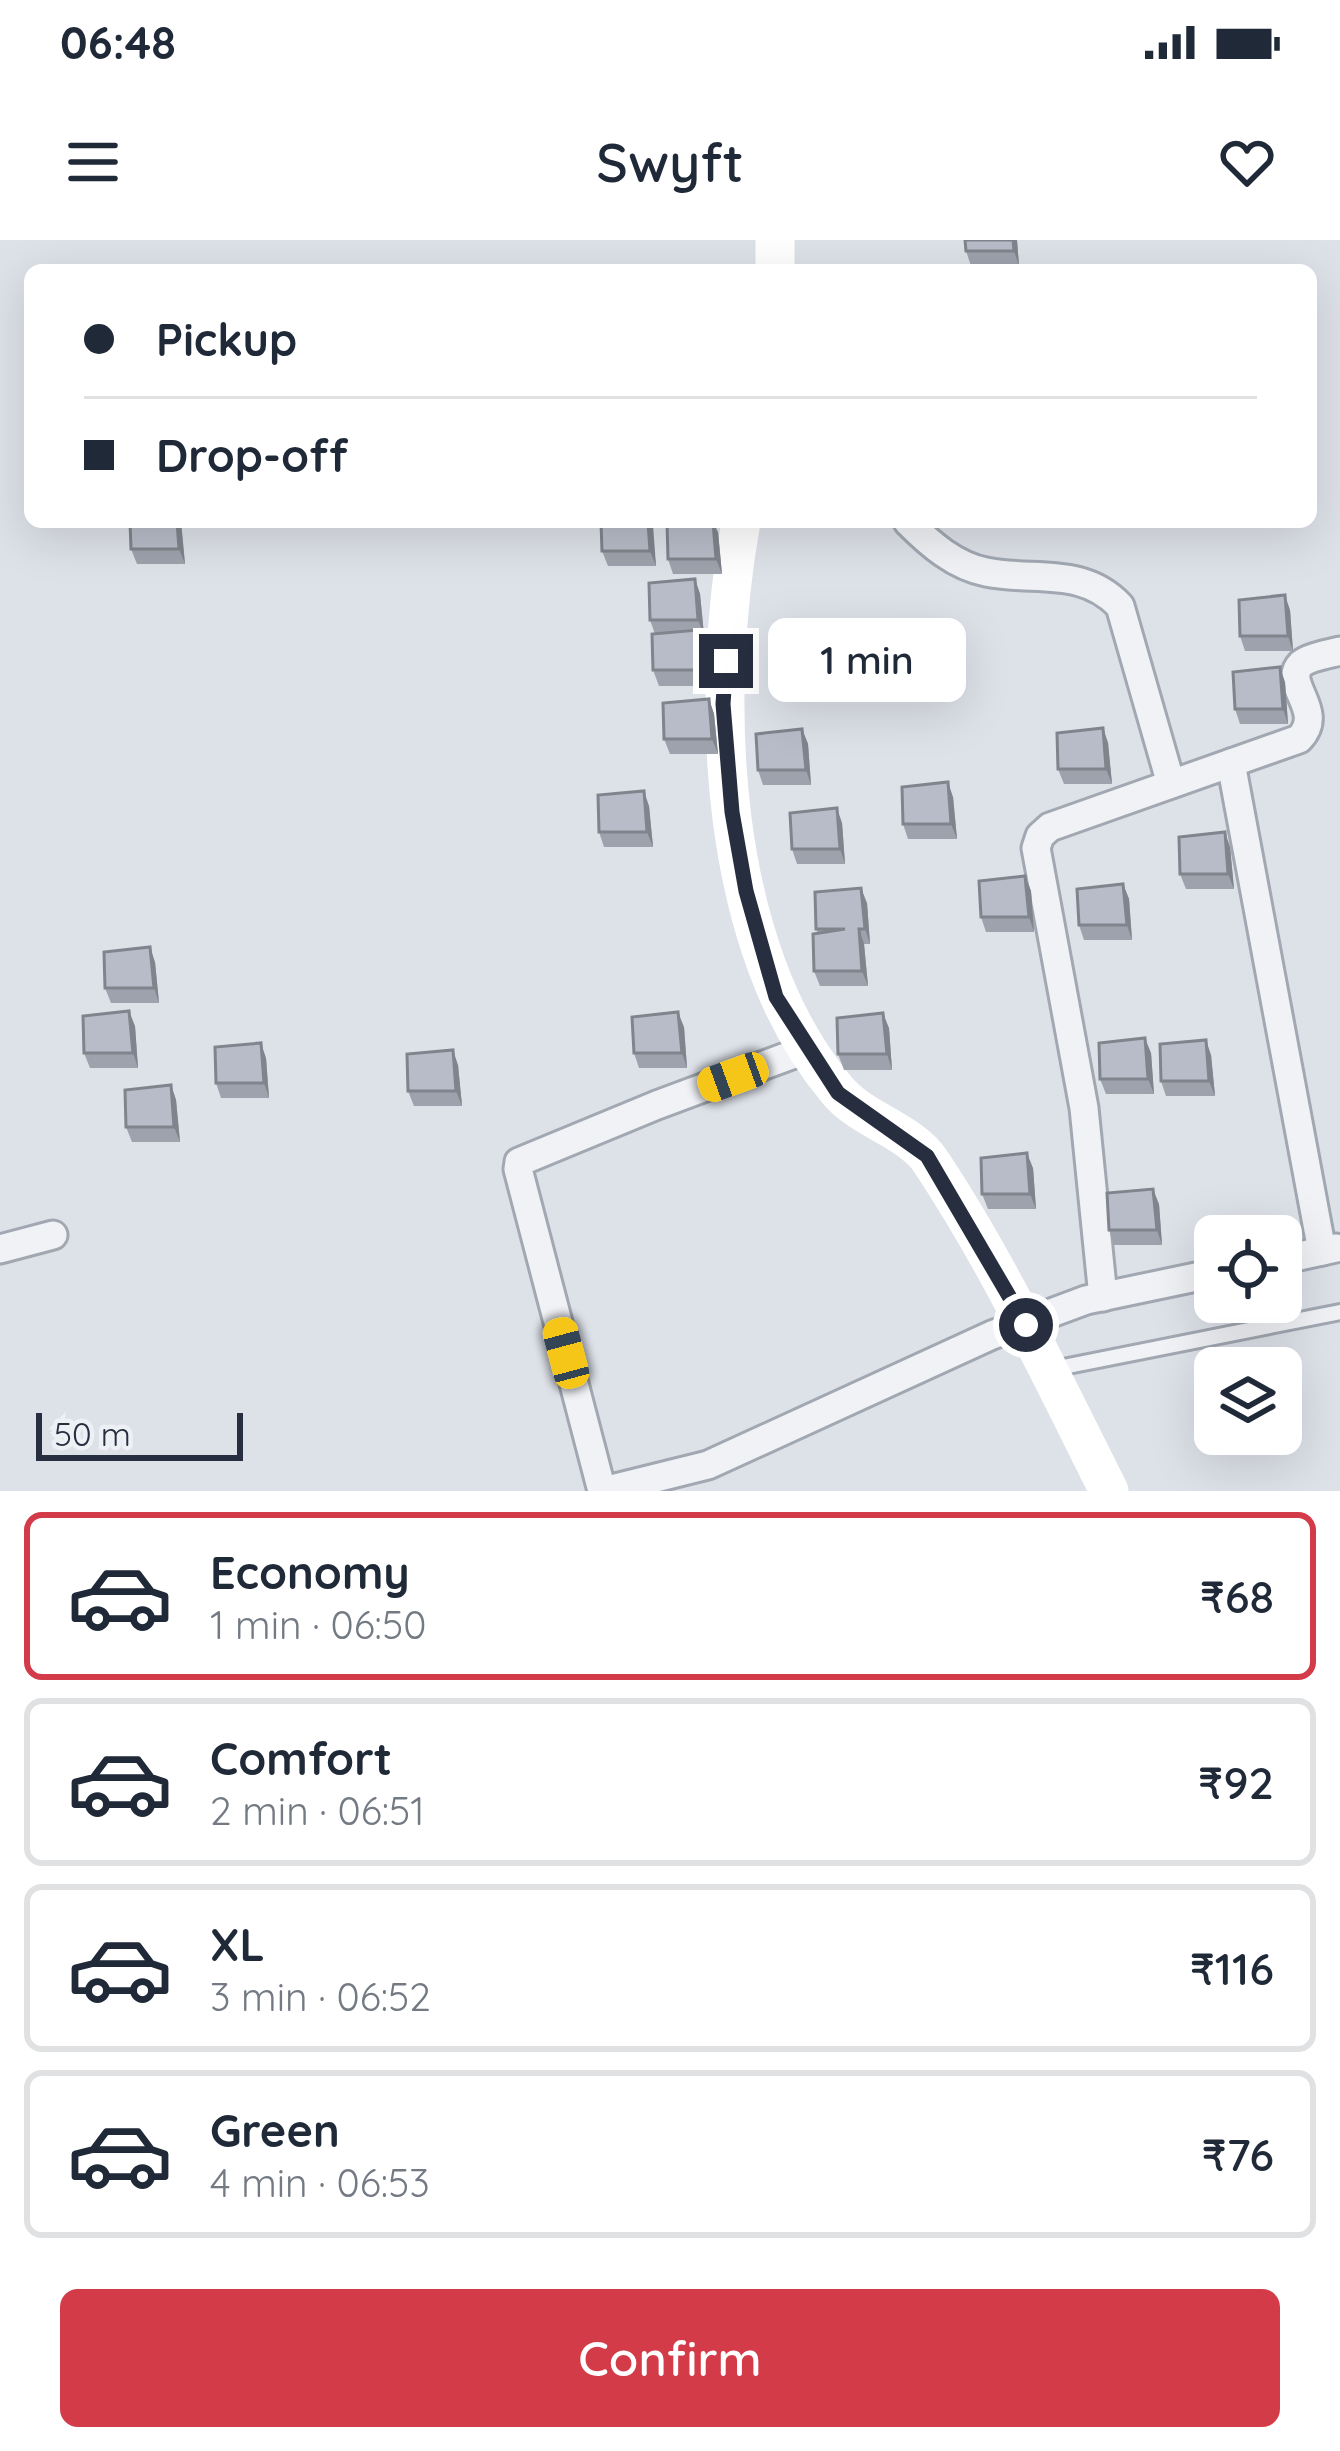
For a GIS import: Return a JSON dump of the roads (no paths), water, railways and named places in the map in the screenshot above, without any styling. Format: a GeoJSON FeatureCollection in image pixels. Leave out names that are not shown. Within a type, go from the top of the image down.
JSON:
{"type":"FeatureCollection","features":[{"type":"Feature","properties":{"kind":"street"},"geometry":{"type":"LineString","coordinates":[[740,528],[731,575],[723,704],[732,812],[746,891],[776,997],[838,1093],[927,1156],[1026,1325],[1109,1491]]}},
{"type":"Feature","properties":{"kind":"street"},"geometry":{"type":"LineString","coordinates":[[914,528],[931,544],[971,567],[1061,576],[1112,598],[1120,606],[1172,784]]}},
{"type":"Feature","properties":{"kind":"street"},"geometry":{"type":"LineString","coordinates":[[1103,1297],[1084,1108],[1036,848],[1040,836],[1050,827],[1299,739],[1308,730],[1310,718],[1296,680],[1297,669],[1303,662],[1340,651]]}},
{"type":"Feature","properties":{"kind":"street"},"geometry":{"type":"LineString","coordinates":[[1231,763],[1331,1249]]}},
{"type":"Feature","properties":{"kind":"street"},"geometry":{"type":"LineString","coordinates":[[810,1048],[519,1162],[602,1491],[708,1465],[992,1335],[1103,1297],[1194,1278]]}},
{"type":"Feature","properties":{"kind":"street"},"geometry":{"type":"LineString","coordinates":[[0,1249],[53,1234]]}},
{"type":"Feature","properties":{"kind":"lane"},"geometry":{"type":"LineString","coordinates":[[1048,1370],[1340,1312]]}}]}
